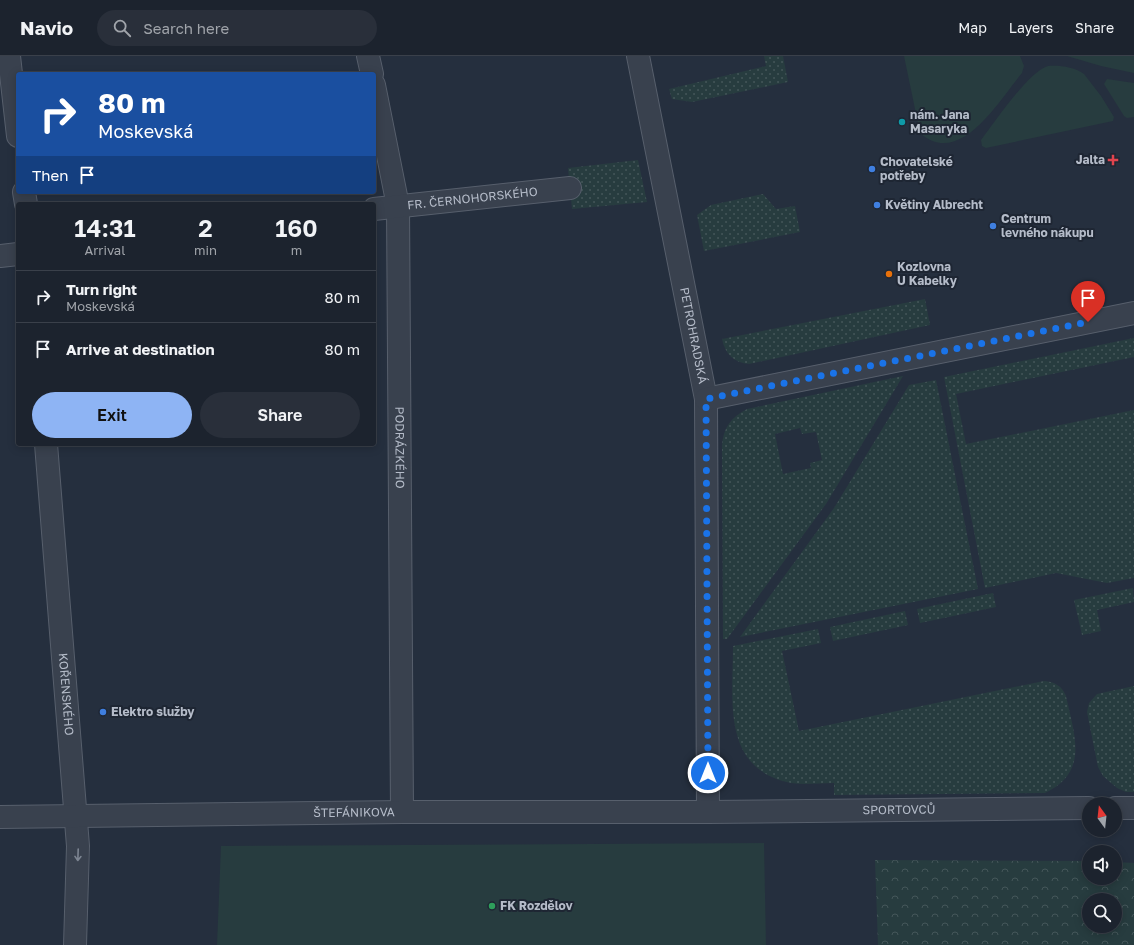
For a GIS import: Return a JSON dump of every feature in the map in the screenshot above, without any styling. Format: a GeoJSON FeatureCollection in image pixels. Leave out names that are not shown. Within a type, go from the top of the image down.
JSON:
{"type":"FeatureCollection","features":[{"type":"Feature","properties":{"kind":"street"},"geometry":{"type":"LineString","coordinates":[[9,56],[16,118]]}},
{"type":"Feature","properties":{"kind":"street"},"geometry":{"type":"LineString","coordinates":[[368,56],[372,72]]}},
{"type":"Feature","properties":{"kind":"street","name":"PETROHRADSKÁ"},"geometry":{"type":"LineString","coordinates":[[638,56],[706,399],[708,812]]}},
{"type":"Feature","properties":{"kind":"street","name":"PODRÁZKÉHO"},"geometry":{"type":"LineString","coordinates":[[376,95],[398,206],[402,812]]}},
{"type":"Feature","properties":{"kind":"street","name":"FR. ČERNOHORSKÉHO"},"geometry":{"type":"LineString","coordinates":[[376,210],[398,206],[570,188]]}},
{"type":"Feature","properties":{"kind":"street"},"geometry":{"type":"LineString","coordinates":[[0,256],[16,254]]}},
{"type":"Feature","properties":{"kind":"street"},"geometry":{"type":"LineString","coordinates":[[706,399],[1134,314]]}},
{"type":"Feature","properties":{"kind":"street","name":"KOŘENSKÉHO"},"geometry":{"type":"LineString","coordinates":[[46,446],[74,817],[78,846],[75,945]]}},
{"type":"Feature","properties":{"kind":"street","name":"SPORTOVCŮ"},"geometry":{"type":"LineString","coordinates":[[708,812],[1082,808]]}},
{"type":"Feature","properties":{"kind":"street"},"geometry":{"type":"LineString","coordinates":[[1122,808],[1134,808]]}},
{"type":"Feature","properties":{"kind":"street","name":"ŠTEFÁNIKOVA"},"geometry":{"type":"LineString","coordinates":[[0,817],[402,812],[708,812]]}},
{"type":"Feature","properties":{"kind":"green space"},"geometry":{"type":"Polygon","coordinates":[[[764,56],[783,56],[788,82],[692,102],[672,99],[669,89],[766,66],[764,56]]]}},
{"type":"Feature","properties":{"kind":"green space"},"geometry":{"type":"Polygon","coordinates":[[[904,56],[1020,56],[1024,66],[1022,73],[991,113],[978,126],[964,137],[950,142],[935,142],[920,133],[904,56]]]}},
{"type":"Feature","properties":{"kind":"green space"},"geometry":{"type":"Polygon","coordinates":[[[1067,56],[1134,56],[1134,73],[1101,66],[1067,56]]]}},
{"type":"Feature","properties":{"kind":"green space"},"geometry":{"type":"Polygon","coordinates":[[[1048,66],[1067,67],[1084,74],[1101,96],[1114,117],[1113,121],[986,148],[982,146],[981,140],[1012,98],[1040,70],[1048,66]]]}},
{"type":"Feature","properties":{"kind":"green space"},"geometry":{"type":"Polygon","coordinates":[[[1107,79],[1134,83],[1134,117],[1127,118],[1124,116],[1104,84],[1107,79]]]}},
{"type":"Feature","properties":{"kind":"green space"},"geometry":{"type":"Polygon","coordinates":[[[638,160],[647,202],[572,209],[568,168],[638,160]]]}},
{"type":"Feature","properties":{"kind":"green space"},"geometry":{"type":"Polygon","coordinates":[[[763,194],[776,209],[795,206],[800,232],[704,251],[697,215],[711,205],[763,194]]]}},
{"type":"Feature","properties":{"kind":"green space"},"geometry":{"type":"Polygon","coordinates":[[[925,299],[930,325],[749,364],[739,362],[731,357],[723,344],[722,339],[925,299]]]}},
{"type":"Feature","properties":{"kind":"green space"},"geometry":{"type":"Polygon","coordinates":[[[1134,338],[1134,357],[956,394],[966,444],[1134,410],[1134,578],[1107,583],[1056,573],[985,588],[944,377],[1134,338]]]}},
{"type":"Feature","properties":{"kind":"green space"},"geometry":{"type":"Polygon","coordinates":[[[903,376],[826,504],[727,639],[723,639],[722,446],[726,428],[732,419],[747,409],[903,376]],[[800,428],[775,434],[783,474],[811,468],[810,463],[822,460],[816,432],[802,434],[800,428]]]}},
{"type":"Feature","properties":{"kind":"green space"},"geometry":{"type":"Polygon","coordinates":[[[936,380],[978,589],[740,637],[834,508],[909,385],[936,380]]]}},
{"type":"Feature","properties":{"kind":"green space"},"geometry":{"type":"Polygon","coordinates":[[[1133,588],[1134,602],[1097,610],[1101,631],[1082,635],[1074,600],[1133,588]]]}},
{"type":"Feature","properties":{"kind":"green space"},"geometry":{"type":"Polygon","coordinates":[[[993,593],[996,607],[920,623],[917,609],[993,593]]]}},
{"type":"Feature","properties":{"kind":"green space"},"geometry":{"type":"Polygon","coordinates":[[[905,611],[908,625],[833,641],[830,627],[905,611]]]}},
{"type":"Feature","properties":{"kind":"green space"},"geometry":{"type":"Polygon","coordinates":[[[818,629],[821,643],[782,651],[799,731],[1044,681],[1058,685],[1066,696],[1075,738],[1074,763],[1068,774],[1059,784],[1045,793],[834,795],[834,783],[791,783],[768,775],[752,763],[742,748],[736,730],[732,688],[733,646],[818,629]]]}},
{"type":"Feature","properties":{"kind":"green space"},"geometry":{"type":"Polygon","coordinates":[[[1134,686],[1134,792],[1126,792],[1117,788],[1103,776],[1098,767],[1087,712],[1089,703],[1097,694],[1134,686]]]}},
{"type":"Feature","properties":{"kind":"green space","name":"FK Rozdělov"},"geometry":{"type":"Polygon","coordinates":[[[764,843],[766,945],[217,945],[221,846],[764,843]]]}},
{"type":"Feature","properties":{"kind":"green space"},"geometry":{"type":"Polygon","coordinates":[[[875,860],[1082,861],[1082,885],[1122,885],[1122,862],[1134,863],[1134,945],[878,945],[875,860]]]}},
{"type":"Feature","properties":{"kind":"place","name":"nám. Jana Masaryka"},"geometry":{"type":"Point","coordinates":[902,122]}},
{"type":"Feature","properties":{"kind":"place","name":"Jalta"},"geometry":{"type":"Point","coordinates":[1113,160]}},
{"type":"Feature","properties":{"kind":"place","name":"Chovatelské potřeby"},"geometry":{"type":"Point","coordinates":[872,169]}},
{"type":"Feature","properties":{"kind":"place","name":"Květiny Albrecht"},"geometry":{"type":"Point","coordinates":[877,205]}},
{"type":"Feature","properties":{"kind":"place","name":"Centrum levného nákupu"},"geometry":{"type":"Point","coordinates":[993,226]}},
{"type":"Feature","properties":{"kind":"place","name":"Kozlovna U Kabelky"},"geometry":{"type":"Point","coordinates":[889,274]}},
{"type":"Feature","properties":{"kind":"place","name":"Elektro služby"},"geometry":{"type":"Point","coordinates":[103,712]}},
{"type":"Feature","properties":{"kind":"place","name":"FK Rozdělov"},"geometry":{"type":"Point","coordinates":[492,906]}},
{"type":"Feature","properties":{"kind":"route"},"geometry":{"type":"LineString","coordinates":[[708,773],[706,399],[1088,322]]}}]}
